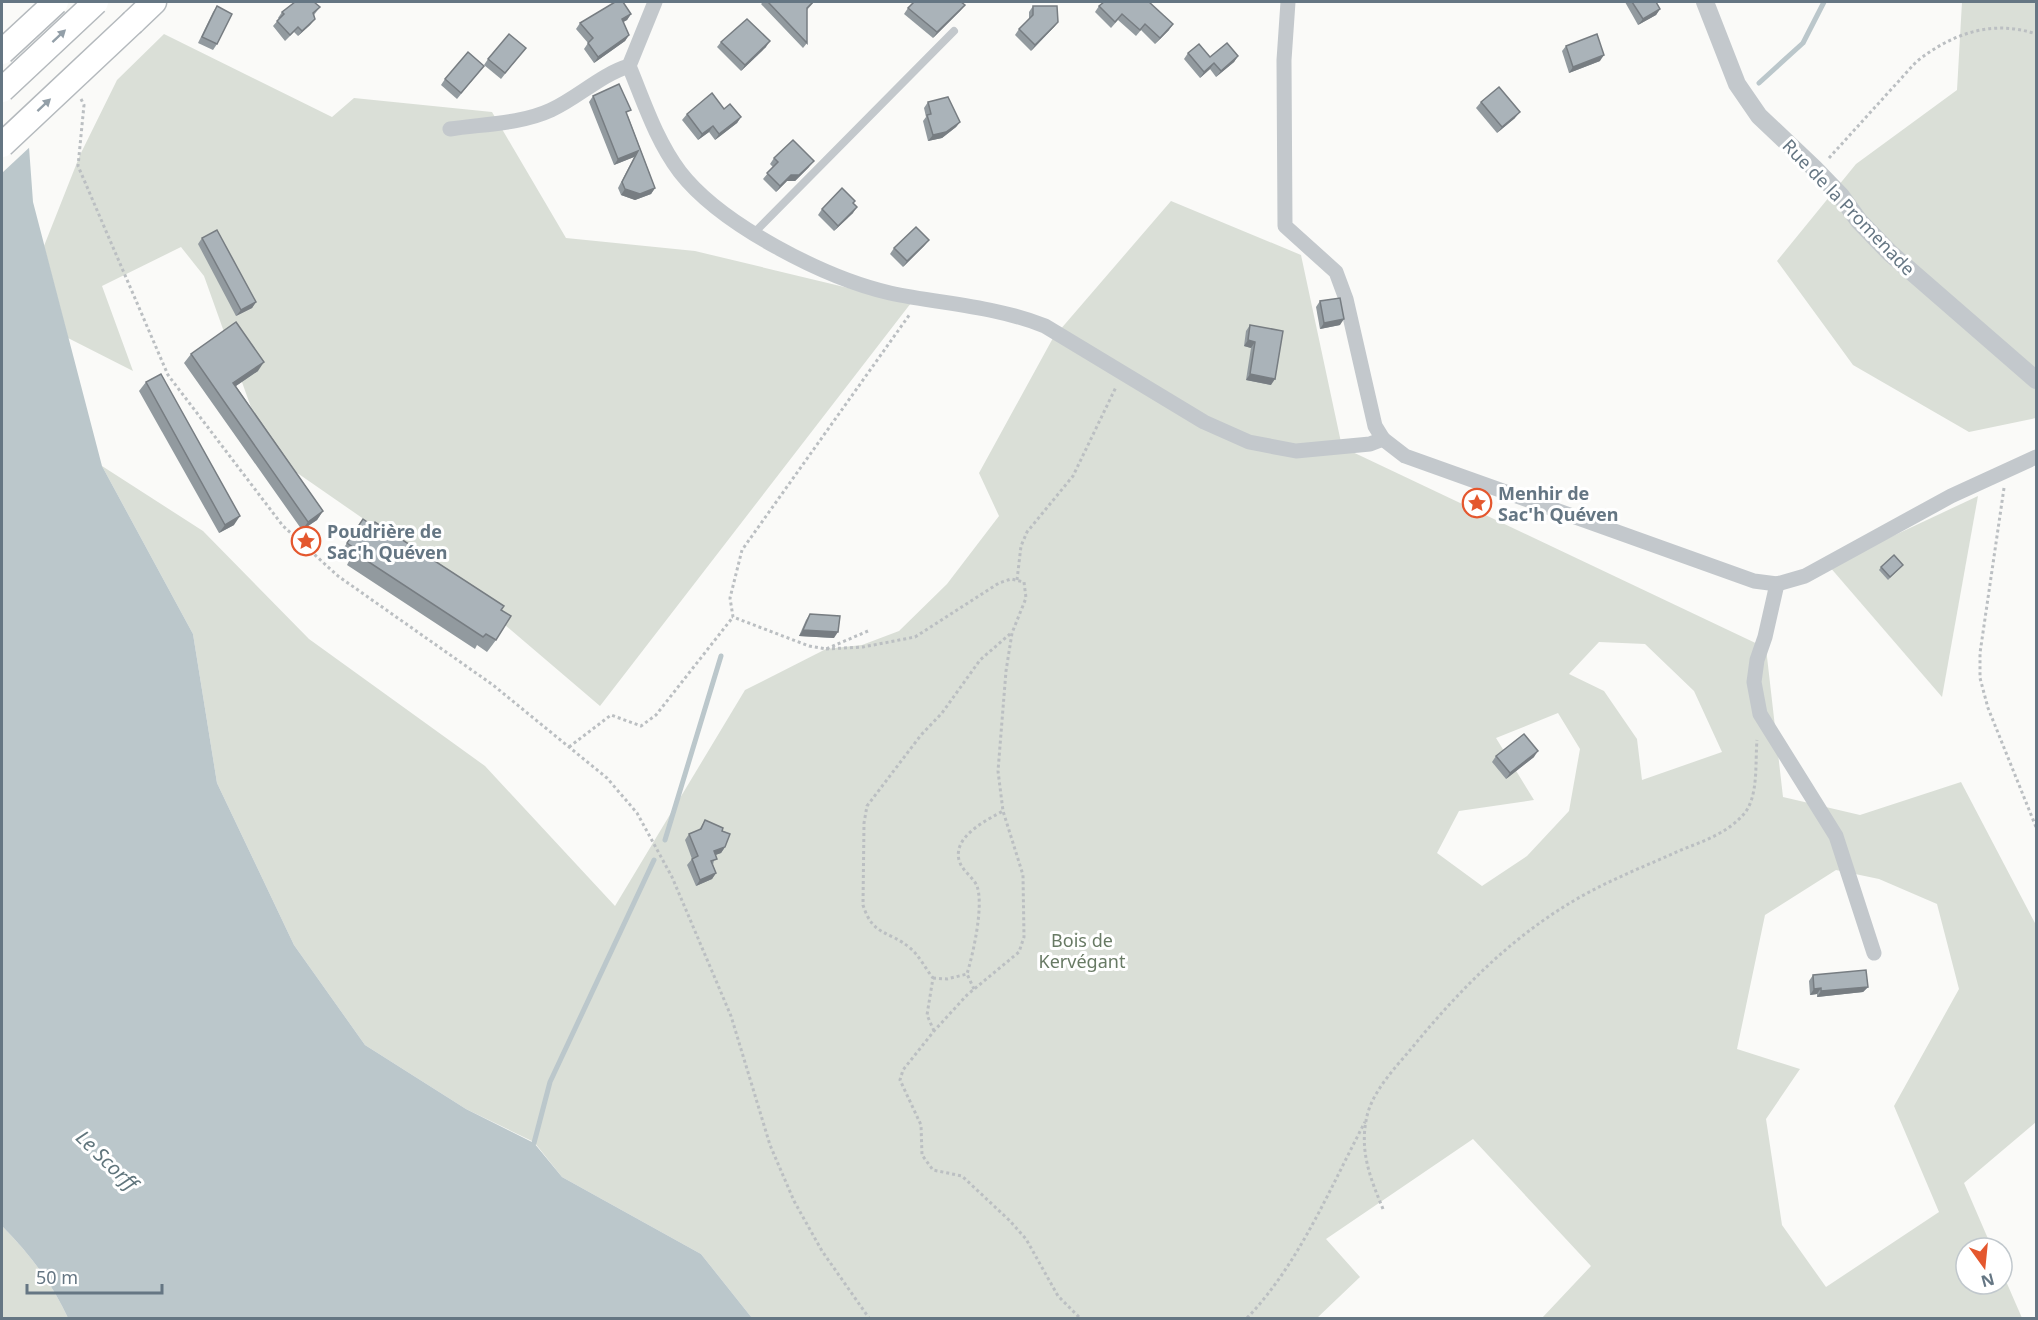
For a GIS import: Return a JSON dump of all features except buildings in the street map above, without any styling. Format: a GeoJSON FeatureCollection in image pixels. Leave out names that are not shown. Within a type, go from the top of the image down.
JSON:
{"type":"FeatureCollection","features":[{"type":"Feature","properties":{"kind":"highway"},"geometry":{"type":"LineString","coordinates":[[2,52],[56,2]]}},
{"type":"Feature","properties":{"kind":"highway"},"geometry":{"type":"LineString","coordinates":[[2,90],[96,2]]}},
{"type":"Feature","properties":{"kind":"highway"},"geometry":{"type":"LineString","coordinates":[[2,145],[154,2]]}},
{"type":"Feature","properties":{"kind":"street"},"geometry":{"type":"LineString","coordinates":[[655,2],[629,66],[658,137],[681,173],[729,218],[805,263],[844,280],[889,293],[1020,316],[1045,326],[1204,422],[1249,442],[1296,451],[1370,444],[1383,439]]}},
{"type":"Feature","properties":{"kind":"street"},"geometry":{"type":"LineString","coordinates":[[1288,2],[1284,60],[1285,226],[1336,272],[1346,299],[1375,426],[1383,439],[1405,456],[1754,581],[1777,584],[1805,576],[1890,528],[2037,458]]}},
{"type":"Feature","properties":{"kind":"street","name":"Rue de la Promenade"},"geometry":{"type":"LineString","coordinates":[[1705,2],[1737,84],[1759,116],[1841,196],[1858,221],[1890,253],[2037,380]]}},
{"type":"Feature","properties":{"kind":"street"},"geometry":{"type":"LineString","coordinates":[[450,129],[537,116],[553,109],[612,71],[629,66]]}},
{"type":"Feature","properties":{"kind":"street"},"geometry":{"type":"LineString","coordinates":[[1777,584],[1755,671],[1754,682],[1760,714],[1836,836],[1874,953]]}},
{"type":"Feature","properties":{"kind":"lane"},"geometry":{"type":"LineString","coordinates":[[755,232],[954,31]]}},
{"type":"Feature","properties":{"kind":"path"},"geometry":{"type":"LineString","coordinates":[[1817,171],[1916,62],[1932,49],[1950,39],[1984,28],[2001,28],[2037,34]]}},
{"type":"Feature","properties":{"kind":"path"},"geometry":{"type":"LineString","coordinates":[[78,166],[168,375],[283,526],[338,576],[493,686],[569,747],[607,778],[637,813],[656,843],[731,1016],[770,1145],[794,1201],[822,1251],[869,1318]]}},
{"type":"Feature","properties":{"kind":"path"},"geometry":{"type":"LineString","coordinates":[[569,747],[611,715],[641,726],[656,715],[733,617],[730,598],[742,550],[922,298]]}},
{"type":"Feature","properties":{"kind":"path"},"geometry":{"type":"LineString","coordinates":[[1017,580],[1021,546],[1027,532],[1073,476],[1122,374]]}},
{"type":"Feature","properties":{"kind":"path"},"geometry":{"type":"LineString","coordinates":[[2006,471],[1980,672],[1988,708],[2037,827]]}},
{"type":"Feature","properties":{"kind":"path"},"geometry":{"type":"LineString","coordinates":[[733,617],[809,646],[826,649],[863,647],[915,637],[999,583],[1017,580],[1024,582],[1026,598],[1012,633],[998,757],[998,788],[1003,812],[1023,875],[1024,937],[1019,952],[974,989],[934,1031],[903,1070],[900,1080],[921,1125],[922,1155],[933,1170],[962,1176],[1009,1220],[1026,1239],[1058,1296],[1080,1318]]}},
{"type":"Feature","properties":{"kind":"path"},"geometry":{"type":"LineString","coordinates":[[826,649],[867,631]]}},
{"type":"Feature","properties":{"kind":"path"},"geometry":{"type":"LineString","coordinates":[[934,1031],[927,1015],[933,978],[912,950],[900,940],[876,929],[867,917],[863,905],[864,823],[867,806],[914,744],[942,713],[980,660],[1012,633]]}},
{"type":"Feature","properties":{"kind":"path"},"geometry":{"type":"LineString","coordinates":[[1247,1318],[1268,1297],[1366,1120],[1370,1107],[1391,1073],[1461,990],[1488,963],[1581,896],[1726,831],[1746,813],[1752,796],[1760,714]]}},
{"type":"Feature","properties":{"kind":"path"},"geometry":{"type":"LineString","coordinates":[[974,989],[967,974],[973,954],[978,899],[976,884],[966,875],[958,858],[962,843],[977,826],[1003,812]]}},
{"type":"Feature","properties":{"kind":"path"},"geometry":{"type":"LineString","coordinates":[[933,978],[947,979],[967,974]]}},
{"type":"Feature","properties":{"kind":"path"},"geometry":{"type":"LineString","coordinates":[[1366,1120],[1364,1144],[1367,1169],[1383,1209]]}},
{"type":"Feature","properties":{"kind":"green space"},"geometry":{"type":"Polygon","coordinates":[[[1962,2],[2036,2],[2036,418],[1969,432],[1853,365],[1777,261],[1856,164],[1957,90],[1962,2]]]}},
{"type":"Feature","properties":{"kind":"green space"},"geometry":{"type":"Polygon","coordinates":[[[164,34],[332,117],[354,98],[492,112],[566,238],[695,251],[911,303],[600,706],[456,583],[267,452],[204,276],[181,247],[102,286],[133,371],[68,338],[44,246],[80,155],[117,80],[164,34]]]}},
{"type":"Feature","properties":{"kind":"green space","name":"Bois de Kervégant"},"geometry":{"type":"Polygon","coordinates":[[[1171,201],[1301,255],[1342,447],[1766,648],[1783,797],[1860,815],[1961,782],[2036,925],[2036,1122],[1964,1183],[1987,1236],[1954,1236],[1954,1296],[2012,1296],[2022,1318],[1542,1318],[1591,1266],[1473,1139],[1326,1239],[1360,1277],[1317,1318],[752,1318],[701,1254],[562,1177],[534,1142],[466,1109],[365,1045],[294,945],[217,783],[193,634],[102,466],[203,531],[309,639],[485,766],[615,906],[745,690],[826,649],[862,645],[899,631],[947,584],[999,516],[979,473],[1053,338],[1171,201]],[[1599,642],[1569,674],[1604,691],[1637,739],[1642,780],[1722,752],[1694,691],[1645,644],[1599,642]],[[1558,713],[1496,738],[1534,800],[1459,811],[1437,853],[1482,886],[1527,856],[1569,811],[1580,749],[1558,713]],[[1836,870],[1765,915],[1737,1049],[1800,1069],[1766,1119],[1782,1225],[1826,1287],[1939,1212],[1894,1106],[1959,989],[1937,904],[1879,879],[1836,870]]]}},
{"type":"Feature","properties":{"kind":"green space"},"geometry":{"type":"Polygon","coordinates":[[[1978,496],[1942,697],[1829,566],[1978,496]]]}},
{"type":"Feature","properties":{"kind":"green space"},"geometry":{"type":"Polygon","coordinates":[[[2,1226],[39,1269],[68,1318],[2,1318],[2,1226]]]}},
{"type":"Feature","properties":{"kind":"water","name":"Le Scorff"},"geometry":{"type":"Polygon","coordinates":[[[2,21],[29,147],[33,202],[102,466],[193,634],[217,783],[294,945],[365,1045],[466,1109],[534,1143],[562,1177],[701,1254],[752,1318],[68,1318],[39,1269],[2,1226],[2,21]]]}},
{"type":"Feature","properties":{"kind":"pier"},"geometry":{"type":"Polygon","coordinates":[[[2,18],[38,82],[32,145],[2,173],[2,18]]]}},
{"type":"Feature","properties":{"kind":"waterway"},"geometry":{"type":"LineString","coordinates":[[1759,83],[1803,43],[1824,2]]}},
{"type":"Feature","properties":{"kind":"waterway"},"geometry":{"type":"LineString","coordinates":[[665,840],[721,656]]}},
{"type":"Feature","properties":{"kind":"waterway"},"geometry":{"type":"LineString","coordinates":[[530,1147],[534,1143],[550,1082],[654,860]]}},
{"type":"Feature","properties":{"kind":"place","name":"Menhir de Sac'h Quéven"},"geometry":{"type":"Point","coordinates":[1477,503]}},
{"type":"Feature","properties":{"kind":"place","name":"Poudrière de Sac'h Quéven"},"geometry":{"type":"Point","coordinates":[306,541]}}]}
